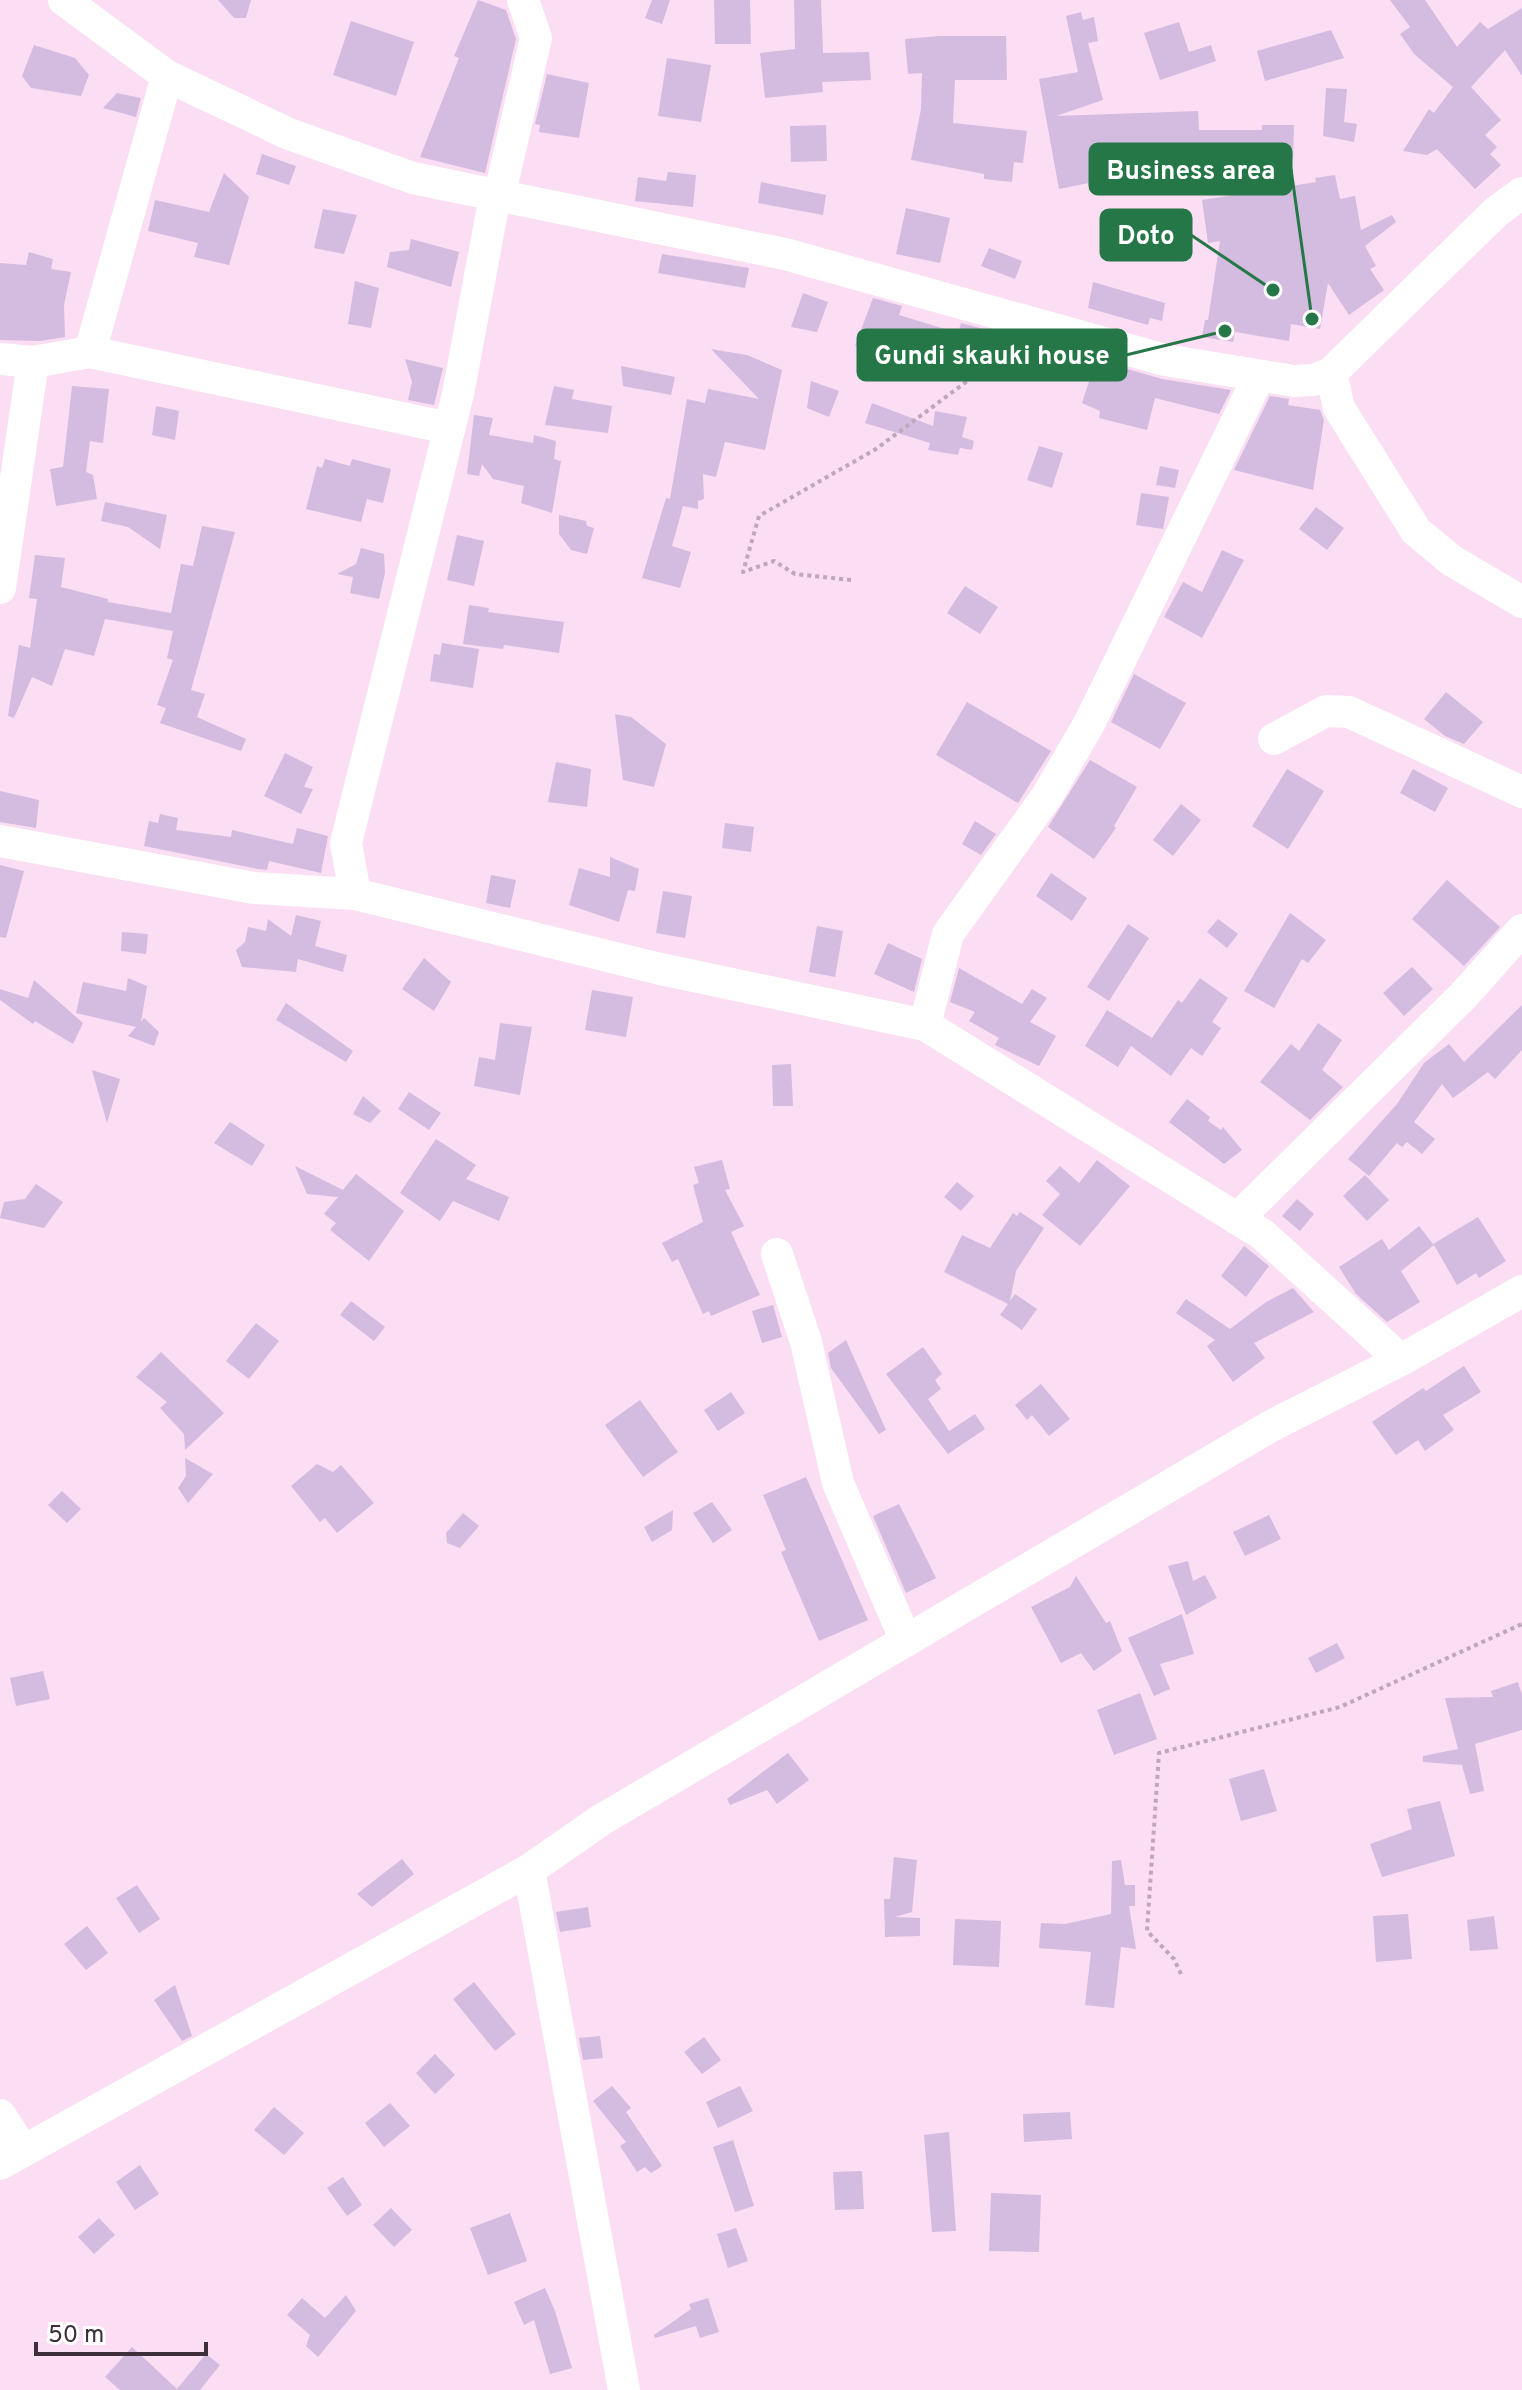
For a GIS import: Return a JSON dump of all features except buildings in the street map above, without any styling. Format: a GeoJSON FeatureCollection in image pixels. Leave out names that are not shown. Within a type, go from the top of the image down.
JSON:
{"type":"FeatureCollection","features":[{"type":"Feature","properties":{"kind":"street"},"geometry":{"type":"LineString","coordinates":[[64,0],[167,76],[289,134],[413,178],[785,254],[1165,360],[1259,376],[1314,380],[1331,373],[1496,212],[1522,193]]}},
{"type":"Feature","properties":{"kind":"street"},"geometry":{"type":"LineString","coordinates":[[355,894],[346,843],[449,428],[497,197],[536,38],[522,0]]}},
{"type":"Feature","properties":{"kind":"street"},"geometry":{"type":"LineString","coordinates":[[90,352],[167,76]]}},
{"type":"Feature","properties":{"kind":"street"},"geometry":{"type":"LineString","coordinates":[[0,359],[33,362],[90,352],[449,428]]}},
{"type":"Feature","properties":{"kind":"street"},"geometry":{"type":"LineString","coordinates":[[0,588],[33,362]]}},
{"type":"Feature","properties":{"kind":"street"},"geometry":{"type":"LineString","coordinates":[[1331,373],[1339,408],[1416,531],[1451,560],[1522,602]]}},
{"type":"Feature","properties":{"kind":"street"},"geometry":{"type":"LineString","coordinates":[[925,1025],[948,934],[1047,796],[1090,722],[1259,376]]}},
{"type":"Feature","properties":{"kind":"street"},"geometry":{"type":"LineString","coordinates":[[1274,739],[1326,711],[1349,712],[1522,792]]}},
{"type":"Feature","properties":{"kind":"street"},"geometry":{"type":"LineString","coordinates":[[0,841],[254,888],[355,894],[656,968],[925,1025],[1262,1234],[1401,1360]]}},
{"type":"Feature","properties":{"kind":"street"},"geometry":{"type":"LineString","coordinates":[[1237,1219],[1464,995],[1522,930]]}},
{"type":"Feature","properties":{"kind":"street"},"geometry":{"type":"LineString","coordinates":[[777,1254],[806,1342],[838,1483],[906,1641]]}},
{"type":"Feature","properties":{"kind":"street"},"geometry":{"type":"LineString","coordinates":[[0,2115],[11,2156],[529,1870],[601,1820],[1271,1426],[1401,1360],[1522,1291]]}},
{"type":"Feature","properties":{"kind":"street"},"geometry":{"type":"LineString","coordinates":[[529,1870],[624,2390]]}},
{"type":"Feature","properties":{"kind":"path"},"geometry":{"type":"LineString","coordinates":[[851,580],[795,574],[774,561],[743,572],[759,516],[876,449],[1041,327]]}},
{"type":"Feature","properties":{"kind":"path"},"geometry":{"type":"LineString","coordinates":[[1181,1974],[1174,1959],[1147,1931],[1159,1753],[1340,1707],[1522,1624]]}},
{"type":"Feature","properties":{"kind":"place","name":"Doto"},"geometry":{"type":"Point","coordinates":[1273,290]}},
{"type":"Feature","properties":{"kind":"place","name":"Business area"},"geometry":{"type":"Point","coordinates":[1312,319]}},
{"type":"Feature","properties":{"kind":"place","name":"Gundi skauki house"},"geometry":{"type":"Point","coordinates":[1225,331]}}]}
